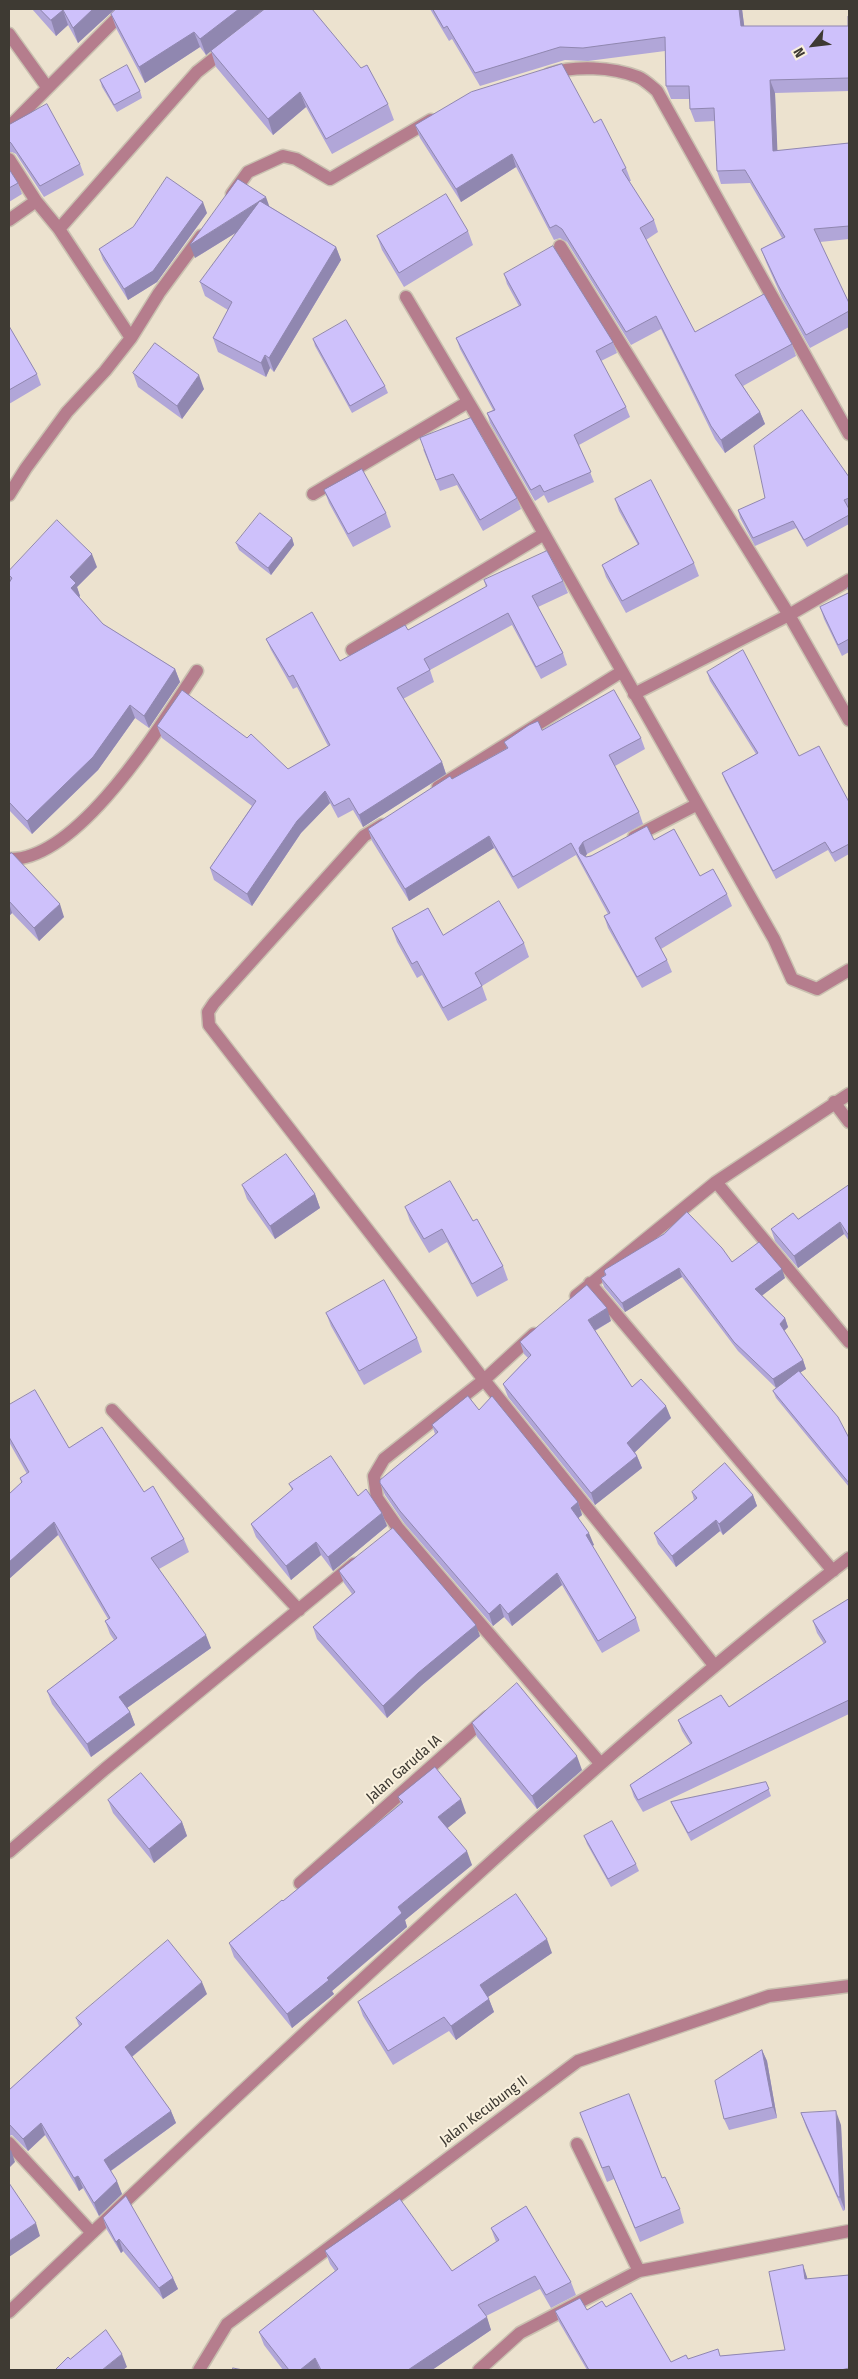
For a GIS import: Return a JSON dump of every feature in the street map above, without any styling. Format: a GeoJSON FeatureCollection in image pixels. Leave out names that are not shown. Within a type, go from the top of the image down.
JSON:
{"type":"FeatureCollection","features":[{"type":"Feature","properties":{"kind":"street"},"geometry":{"type":"LineString","coordinates":[[9,127],[126,9]]}},
{"type":"Feature","properties":{"kind":"street"},"geometry":{"type":"LineString","coordinates":[[9,34],[47,87]]}},
{"type":"Feature","properties":{"kind":"street"},"geometry":{"type":"LineString","coordinates":[[58,229],[197,72],[233,43]]}},
{"type":"Feature","properties":{"kind":"street"},"geometry":{"type":"LineString","coordinates":[[538,77],[567,68],[617,71],[640,77],[657,91],[849,434]]}},
{"type":"Feature","properties":{"kind":"street"},"geometry":{"type":"LineString","coordinates":[[224,204],[248,172],[263,164],[283,156],[296,159],[330,179],[438,116]]}},
{"type":"Feature","properties":{"kind":"street"},"geometry":{"type":"LineString","coordinates":[[9,159],[131,338]]}},
{"type":"Feature","properties":{"kind":"street"},"geometry":{"type":"LineString","coordinates":[[9,220],[36,201]]}},
{"type":"Feature","properties":{"kind":"street"},"geometry":{"type":"LineString","coordinates":[[9,495],[26,468],[67,412],[105,371],[131,338],[160,292],[206,228]]}},
{"type":"Feature","properties":{"kind":"street"},"geometry":{"type":"LineString","coordinates":[[560,246],[790,615],[849,720]]}},
{"type":"Feature","properties":{"kind":"street"},"geometry":{"type":"LineString","coordinates":[[406,297],[544,534],[774,939],[792,979],[817,988],[849,970]]}},
{"type":"Feature","properties":{"kind":"street"},"geometry":{"type":"LineString","coordinates":[[313,494],[468,402]]}},
{"type":"Feature","properties":{"kind":"street"},"geometry":{"type":"LineString","coordinates":[[352,650],[544,534]]}},
{"type":"Feature","properties":{"kind":"street"},"geometry":{"type":"LineString","coordinates":[[634,694],[790,615],[849,580]]}},
{"type":"Feature","properties":{"kind":"street"},"geometry":{"type":"LineString","coordinates":[[9,859],[18,859],[42,851],[68,834],[95,809],[145,748],[197,670]]}},
{"type":"Feature","properties":{"kind":"street"},"geometry":{"type":"LineString","coordinates":[[426,795],[621,672]]}},
{"type":"Feature","properties":{"kind":"street"},"geometry":{"type":"LineString","coordinates":[[621,844],[696,804]]}},
{"type":"Feature","properties":{"kind":"street"},"geometry":{"type":"LineString","coordinates":[[395,816],[364,836],[214,1003],[208,1012],[209,1025],[484,1380],[714,1665]]}},
{"type":"Feature","properties":{"kind":"street"},"geometry":{"type":"LineString","coordinates":[[568,1303],[590,1283],[716,1182],[834,1102],[849,1094]]}},
{"type":"Feature","properties":{"kind":"street"},"geometry":{"type":"LineString","coordinates":[[834,1102],[849,1122]]}},
{"type":"Feature","properties":{"kind":"street"},"geometry":{"type":"LineString","coordinates":[[716,1182],[849,1342]]}},
{"type":"Feature","properties":{"kind":"street"},"geometry":{"type":"LineString","coordinates":[[590,1283],[833,1571]]}},
{"type":"Feature","properties":{"kind":"street"},"geometry":{"type":"LineString","coordinates":[[540,1328],[484,1380],[384,1459],[374,1476],[377,1498],[394,1531],[526,1683],[600,1762]]}},
{"type":"Feature","properties":{"kind":"street"},"geometry":{"type":"LineString","coordinates":[[112,1410],[299,1610]]}},
{"type":"Feature","properties":{"kind":"street"},"geometry":{"type":"LineString","coordinates":[[9,1852],[105,1769],[368,1553]]}},
{"type":"Feature","properties":{"kind":"street"},"geometry":{"type":"LineString","coordinates":[[9,2312],[361,1980],[600,1762],[714,1665],[849,1558]]}},
{"type":"Feature","properties":{"kind":"street","name":"Jalan Garuda IA"},"geometry":{"type":"LineString","coordinates":[[300,1883],[500,1706]]}},
{"type":"Feature","properties":{"kind":"street","name":"Jalan Kecubung II"},"geometry":{"type":"LineString","coordinates":[[199,2370],[227,2324],[578,2061],[769,1996],[849,1986]]}},
{"type":"Feature","properties":{"kind":"street"},"geometry":{"type":"LineString","coordinates":[[9,2143],[92,2233]]}},
{"type":"Feature","properties":{"kind":"street"},"geometry":{"type":"LineString","coordinates":[[577,2144],[640,2271]]}},
{"type":"Feature","properties":{"kind":"street"},"geometry":{"type":"LineString","coordinates":[[479,2370],[520,2333],[640,2271],[849,2231]]}},
{"type":"Feature","properties":{"kind":"building"},"geometry":{"type":"Polygon","coordinates":[[[40,9],[93,9],[73,28],[63,10],[51,20],[40,9]]]}},
{"type":"Feature","properties":{"kind":"building"},"geometry":{"type":"Polygon","coordinates":[[[116,9],[239,9],[200,39],[194,32],[139,67],[111,14],[116,9]]]}},
{"type":"Feature","properties":{"kind":"building"},"geometry":{"type":"Polygon","coordinates":[[[265,9],[312,9],[361,68],[367,65],[388,104],[326,139],[300,92],[268,119],[211,51],[265,9]]]}},
{"type":"Feature","properties":{"kind":"building"},"geometry":{"type":"Polygon","coordinates":[[[433,9],[739,9],[741,26],[848,26],[849,16],[849,78],[770,80],[773,151],[849,143],[849,226],[814,229],[849,303],[849,311],[806,335],[778,285],[761,249],[785,237],[745,170],[717,171],[714,108],[690,109],[689,86],[666,86],[665,37],[583,48],[560,47],[475,73],[447,26],[444,28],[433,9]]]}},
{"type":"Feature","properties":{"kind":"building"},"geometry":{"type":"Polygon","coordinates":[[[562,64],[594,123],[601,119],[626,168],[622,170],[654,220],[640,228],[695,332],[764,294],[792,344],[735,375],[760,412],[721,440],[711,426],[656,316],[626,332],[562,229],[556,225],[550,228],[512,154],[456,189],[415,125],[471,92],[562,64]]]}},
{"type":"Feature","properties":{"kind":"building"},"geometry":{"type":"Polygon","coordinates":[[[127,65],[140,91],[114,105],[100,80],[127,65]]]}},
{"type":"Feature","properties":{"kind":"building"},"geometry":{"type":"Polygon","coordinates":[[[47,104],[80,164],[40,186],[9,141],[9,125],[47,104]]]}},
{"type":"Feature","properties":{"kind":"building"},"geometry":{"type":"Polygon","coordinates":[[[9,169],[18,183],[9,188],[9,169]]]}},
{"type":"Feature","properties":{"kind":"building"},"geometry":{"type":"Polygon","coordinates":[[[167,177],[203,202],[153,271],[124,289],[99,249],[133,227],[167,177]]]}},
{"type":"Feature","properties":{"kind":"building"},"geometry":{"type":"Polygon","coordinates":[[[238,179],[266,197],[190,245],[238,179]]]}},
{"type":"Feature","properties":{"kind":"building"},"geometry":{"type":"Polygon","coordinates":[[[446,194],[468,231],[399,273],[377,236],[446,194]]]}},
{"type":"Feature","properties":{"kind":"building"},"geometry":{"type":"Polygon","coordinates":[[[260,201],[336,247],[269,358],[265,355],[261,363],[213,338],[232,302],[200,282],[260,201]]]}},
{"type":"Feature","properties":{"kind":"building"},"geometry":{"type":"Polygon","coordinates":[[[553,246],[613,342],[596,351],[626,407],[574,435],[591,472],[544,492],[540,485],[531,490],[487,413],[495,410],[456,338],[521,305],[504,274],[553,246]]]}},
{"type":"Feature","properties":{"kind":"building"},"geometry":{"type":"Polygon","coordinates":[[[346,320],[385,386],[350,406],[313,339],[346,320]]]}},
{"type":"Feature","properties":{"kind":"building"},"geometry":{"type":"Polygon","coordinates":[[[9,326],[37,374],[9,390],[9,326]]]}},
{"type":"Feature","properties":{"kind":"building"},"geometry":{"type":"Polygon","coordinates":[[[155,343],[199,375],[177,406],[133,373],[155,343]]]}},
{"type":"Feature","properties":{"kind":"building"},"geometry":{"type":"Polygon","coordinates":[[[802,410],[849,477],[849,498],[844,500],[849,509],[849,515],[804,540],[793,521],[753,538],[738,510],[765,498],[754,446],[802,410]]]}},
{"type":"Feature","properties":{"kind":"building"},"geometry":{"type":"Polygon","coordinates":[[[471,418],[517,498],[480,520],[453,474],[436,480],[420,438],[471,418]]]}},
{"type":"Feature","properties":{"kind":"building"},"geometry":{"type":"Polygon","coordinates":[[[362,469],[386,513],[348,534],[324,490],[362,469]]]}},
{"type":"Feature","properties":{"kind":"building"},"geometry":{"type":"Polygon","coordinates":[[[651,480],[694,563],[622,601],[602,565],[639,544],[615,499],[651,480]]]}},
{"type":"Feature","properties":{"kind":"building"},"geometry":{"type":"Polygon","coordinates":[[[260,513],[292,538],[268,568],[236,543],[260,513]]]}},
{"type":"Feature","properties":{"kind":"building"},"geometry":{"type":"Polygon","coordinates":[[[57,520],[92,554],[70,577],[76,583],[71,588],[103,624],[175,669],[144,716],[130,705],[93,757],[27,821],[9,802],[9,583],[12,578],[9,575],[9,571],[57,520]]]}},
{"type":"Feature","properties":{"kind":"building"},"geometry":{"type":"Polygon","coordinates":[[[547,551],[563,581],[532,596],[563,653],[536,667],[508,613],[424,659],[430,670],[397,688],[442,762],[359,815],[349,798],[334,806],[325,791],[297,821],[247,894],[210,868],[256,801],[157,726],[182,690],[247,738],[251,734],[288,769],[330,745],[293,675],[289,677],[266,639],[312,612],[340,661],[405,625],[408,630],[487,586],[484,580],[547,551]]]}},
{"type":"Feature","properties":{"kind":"building"},"geometry":{"type":"Polygon","coordinates":[[[849,593],[849,639],[838,645],[820,607],[849,593]]]}},
{"type":"Feature","properties":{"kind":"building"},"geometry":{"type":"Polygon","coordinates":[[[743,650],[799,756],[819,746],[849,802],[849,844],[832,853],[825,842],[773,871],[722,773],[758,753],[707,672],[743,650]]]}},
{"type":"Feature","properties":{"kind":"building"},"geometry":{"type":"Polygon","coordinates":[[[614,690],[641,738],[609,755],[639,812],[583,842],[579,848],[580,853],[586,857],[591,856],[647,826],[654,840],[674,829],[700,876],[713,869],[727,894],[655,938],[667,960],[637,977],[604,916],[610,913],[571,843],[513,877],[489,836],[405,889],[368,829],[450,776],[452,779],[508,748],[504,742],[529,725],[538,721],[542,730],[614,690]]]}},
{"type":"Feature","properties":{"kind":"building"},"geometry":{"type":"Polygon","coordinates":[[[12,853],[60,904],[34,928],[9,901],[9,854],[12,853]]]}},
{"type":"Feature","properties":{"kind":"building"},"geometry":{"type":"Polygon","coordinates":[[[499,901],[524,943],[475,973],[482,986],[443,1008],[417,961],[412,964],[392,928],[428,908],[443,935],[499,901]]]}},
{"type":"Feature","properties":{"kind":"building"},"geometry":{"type":"Polygon","coordinates":[[[286,1154],[315,1194],[270,1226],[242,1185],[286,1154]]]}},
{"type":"Feature","properties":{"kind":"building"},"geometry":{"type":"Polygon","coordinates":[[[450,1181],[473,1221],[477,1219],[503,1266],[472,1284],[442,1229],[424,1239],[405,1207],[450,1181]]]}},
{"type":"Feature","properties":{"kind":"building"},"geometry":{"type":"Polygon","coordinates":[[[849,1185],[849,1236],[840,1222],[794,1256],[771,1229],[793,1213],[798,1219],[849,1185]]]}},
{"type":"Feature","properties":{"kind":"building"},"geometry":{"type":"Polygon","coordinates":[[[687,1212],[722,1248],[732,1262],[759,1242],[782,1269],[755,1289],[785,1318],[780,1324],[803,1360],[773,1379],[734,1342],[679,1268],[622,1303],[601,1278],[606,1275],[604,1271],[606,1269],[664,1234],[687,1212]]]}},
{"type":"Feature","properties":{"kind":"building"},"geometry":{"type":"Polygon","coordinates":[[[384,1280],[417,1338],[359,1371],[326,1313],[384,1280]]]}},
{"type":"Feature","properties":{"kind":"building"},"geometry":{"type":"Polygon","coordinates":[[[587,1285],[607,1308],[588,1320],[632,1387],[641,1379],[666,1406],[627,1443],[637,1456],[591,1493],[503,1384],[531,1355],[520,1342],[587,1285]]]}},
{"type":"Feature","properties":{"kind":"building"},"geometry":{"type":"Polygon","coordinates":[[[799,1371],[838,1417],[849,1438],[849,1483],[773,1391],[799,1371]]]}},
{"type":"Feature","properties":{"kind":"building"},"geometry":{"type":"Polygon","coordinates":[[[35,1390],[69,1448],[102,1427],[144,1492],[153,1486],[184,1539],[151,1558],[206,1635],[119,1697],[130,1712],[87,1744],[47,1691],[117,1638],[105,1621],[110,1618],[54,1522],[9,1562],[9,1494],[22,1482],[20,1478],[29,1472],[9,1437],[9,1405],[35,1390]]]}},
{"type":"Feature","properties":{"kind":"building"},"geometry":{"type":"Polygon","coordinates":[[[468,1396],[479,1410],[492,1396],[578,1502],[571,1508],[589,1533],[586,1535],[636,1618],[598,1641],[557,1573],[508,1614],[500,1604],[489,1614],[400,1511],[380,1483],[380,1480],[438,1432],[432,1425],[468,1396]]]}},
{"type":"Feature","properties":{"kind":"building"},"geometry":{"type":"Polygon","coordinates":[[[331,1456],[358,1496],[366,1489],[382,1513],[328,1557],[316,1542],[286,1566],[251,1524],[293,1489],[289,1484],[331,1456]]]}},
{"type":"Feature","properties":{"kind":"building"},"geometry":{"type":"Polygon","coordinates":[[[725,1463],[753,1495],[719,1524],[716,1520],[672,1556],[654,1533],[697,1498],[692,1492],[725,1463]]]}},
{"type":"Feature","properties":{"kind":"building"},"geometry":{"type":"Polygon","coordinates":[[[393,1528],[476,1625],[418,1673],[383,1706],[313,1627],[355,1592],[339,1571],[393,1528]]]}},
{"type":"Feature","properties":{"kind":"building"},"geometry":{"type":"Polygon","coordinates":[[[849,1599],[849,1700],[638,1800],[630,1785],[692,1743],[678,1720],[721,1695],[729,1707],[826,1642],[813,1621],[849,1599]]]}},
{"type":"Feature","properties":{"kind":"building"},"geometry":{"type":"Polygon","coordinates":[[[517,1683],[577,1756],[532,1796],[472,1723],[517,1683]]]}},
{"type":"Feature","properties":{"kind":"building"},"geometry":{"type":"Polygon","coordinates":[[[435,1767],[461,1799],[438,1817],[467,1851],[398,1907],[402,1913],[327,1978],[329,1980],[287,2014],[229,1943],[403,1802],[398,1797],[435,1767]]]}},
{"type":"Feature","properties":{"kind":"building"},"geometry":{"type":"Polygon","coordinates":[[[141,1773],[182,1822],[149,1849],[108,1800],[141,1773]]]}},
{"type":"Feature","properties":{"kind":"building"},"geometry":{"type":"Polygon","coordinates":[[[766,1782],[769,1789],[688,1833],[671,1802],[766,1782]]]}},
{"type":"Feature","properties":{"kind":"building"},"geometry":{"type":"Polygon","coordinates":[[[612,1821],[636,1864],[608,1879],[584,1836],[612,1821]]]}},
{"type":"Feature","properties":{"kind":"building"},"geometry":{"type":"Polygon","coordinates":[[[516,1894],[547,1939],[480,1985],[489,1999],[451,2026],[444,2017],[388,2051],[358,2002],[516,1894]]]}},
{"type":"Feature","properties":{"kind":"building"},"geometry":{"type":"Polygon","coordinates":[[[168,1940],[202,1982],[125,2047],[171,2111],[104,2160],[117,2181],[94,2203],[78,2176],[74,2178],[41,2123],[23,2139],[9,2124],[9,2090],[82,2024],[76,2018],[168,1940]]]}},
{"type":"Feature","properties":{"kind":"building"},"geometry":{"type":"Polygon","coordinates":[[[762,2050],[773,2107],[724,2119],[715,2081],[762,2050]]]}},
{"type":"Feature","properties":{"kind":"building"},"geometry":{"type":"Polygon","coordinates":[[[629,2094],[662,2178],[665,2177],[680,2209],[635,2228],[609,2166],[602,2168],[580,2113],[629,2094]]]}},
{"type":"Feature","properties":{"kind":"building"},"geometry":{"type":"Polygon","coordinates":[[[836,2111],[840,2197],[838,2197],[801,2113],[836,2111]]]}},
{"type":"Feature","properties":{"kind":"building"},"geometry":{"type":"Polygon","coordinates":[[[9,2183],[36,2223],[9,2241],[9,2183]]]}},
{"type":"Feature","properties":{"kind":"building"},"geometry":{"type":"Polygon","coordinates":[[[126,2196],[173,2278],[159,2288],[119,2239],[116,2242],[103,2218],[126,2196]]]}},
{"type":"Feature","properties":{"kind":"building"},"geometry":{"type":"Polygon","coordinates":[[[400,2199],[452,2271],[499,2240],[491,2228],[526,2206],[571,2282],[546,2295],[535,2276],[478,2305],[487,2317],[408,2370],[321,2370],[315,2358],[300,2370],[289,2370],[259,2332],[338,2269],[325,2251],[400,2199]]]}},
{"type":"Feature","properties":{"kind":"building"},"geometry":{"type":"Polygon","coordinates":[[[803,2265],[805,2279],[849,2275],[849,2368],[841,2370],[589,2370],[555,2311],[580,2298],[587,2310],[602,2301],[606,2307],[631,2293],[671,2362],[686,2355],[688,2359],[718,2349],[720,2356],[785,2350],[769,2272],[803,2265]]]}},
{"type":"Feature","properties":{"kind":"building"},"geometry":{"type":"Polygon","coordinates":[[[106,2330],[122,2354],[102,2370],[55,2370],[68,2357],[70,2359],[106,2330]]]}}]}
